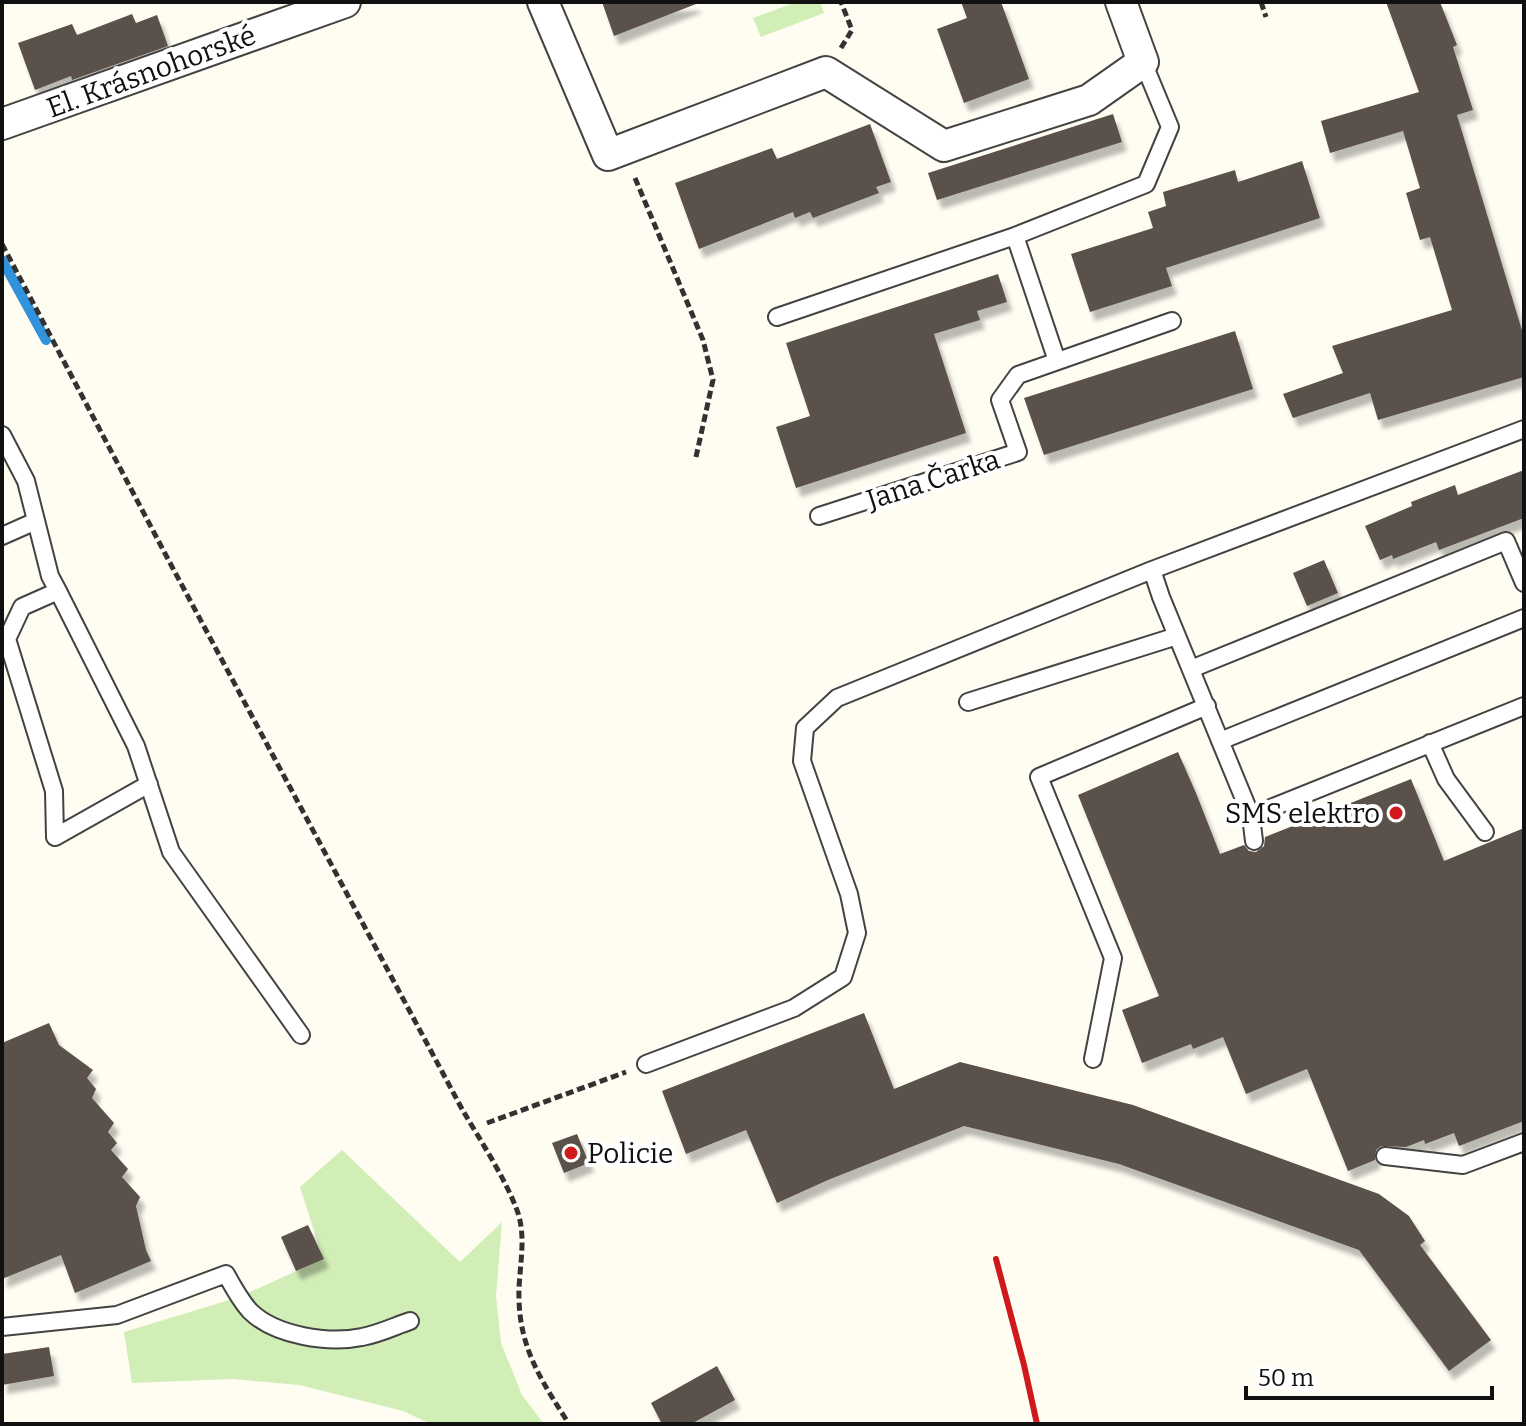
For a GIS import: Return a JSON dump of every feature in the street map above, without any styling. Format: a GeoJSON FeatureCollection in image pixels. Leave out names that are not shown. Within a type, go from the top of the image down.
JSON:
{"type":"FeatureCollection","features":[{"type":"Feature","properties":{"kind":"street","name":"El. Krásnohorské"},"geometry":{"type":"LineString","coordinates":[[2,124],[345,2]]}},
{"type":"Feature","properties":{"kind":"street"},"geometry":{"type":"LineString","coordinates":[[543,2],[608,155],[826,72],[944,146],[1089,100],[1143,62],[1121,2]]}},
{"type":"Feature","properties":{"kind":"lane"},"geometry":{"type":"LineString","coordinates":[[777,317],[1015,236],[1146,184],[1170,127],[1143,62]]}},
{"type":"Feature","properties":{"kind":"lane"},"geometry":{"type":"LineString","coordinates":[[1015,236],[1057,361]]}},
{"type":"Feature","properties":{"kind":"lane","name":"Jana Čarka"},"geometry":{"type":"LineString","coordinates":[[819,516],[1018,452],[1000,400],[1018,375],[1172,321]]}},
{"type":"Feature","properties":{"kind":"lane"},"geometry":{"type":"LineString","coordinates":[[646,1064],[794,1008],[843,977],[857,933],[849,894],[802,761],[805,728],[837,698],[1152,570],[1524,429]]}},
{"type":"Feature","properties":{"kind":"lane"},"geometry":{"type":"LineString","coordinates":[[2,435],[26,481],[50,576],[136,746],[171,852],[301,1035]]}},
{"type":"Feature","properties":{"kind":"lane"},"geometry":{"type":"LineString","coordinates":[[2,536],[36,521]]}},
{"type":"Feature","properties":{"kind":"lane"},"geometry":{"type":"LineString","coordinates":[[1191,669],[1506,541],[1524,583]]}},
{"type":"Feature","properties":{"kind":"lane"},"geometry":{"type":"LineString","coordinates":[[1152,570],[1251,816],[1254,841]]}},
{"type":"Feature","properties":{"kind":"lane"},"geometry":{"type":"LineString","coordinates":[[58,591],[22,607],[7,639],[54,791],[55,837],[149,784]]}},
{"type":"Feature","properties":{"kind":"lane"},"geometry":{"type":"LineString","coordinates":[[1220,741],[1524,618]]}},
{"type":"Feature","properties":{"kind":"lane"},"geometry":{"type":"LineString","coordinates":[[968,702],[1177,636]]}},
{"type":"Feature","properties":{"kind":"lane"},"geometry":{"type":"LineString","coordinates":[[1093,1059],[1113,958],[1039,777],[1207,706]]}},
{"type":"Feature","properties":{"kind":"lane"},"geometry":{"type":"LineString","coordinates":[[1251,816],[1524,706]]}},
{"type":"Feature","properties":{"kind":"lane"},"geometry":{"type":"LineString","coordinates":[[1430,743],[1446,779],[1485,832]]}},
{"type":"Feature","properties":{"kind":"lane"},"geometry":{"type":"LineString","coordinates":[[1385,1156],[1463,1165],[1524,1142]]}},
{"type":"Feature","properties":{"kind":"lane"},"geometry":{"type":"LineString","coordinates":[[2,1327],[117,1315],[226,1274],[251,1312],[272,1327],[325,1339],[362,1337],[410,1321]]}},
{"type":"Feature","properties":{"kind":"path"},"geometry":{"type":"LineString","coordinates":[[826,72],[852,30],[841,2]]}},
{"type":"Feature","properties":{"kind":"path"},"geometry":{"type":"LineString","coordinates":[[1261,2],[1266,17]]}},
{"type":"Feature","properties":{"kind":"path"},"geometry":{"type":"LineString","coordinates":[[608,155],[632,170],[703,340],[713,380],[696,457]]}},
{"type":"Feature","properties":{"kind":"path"},"geometry":{"type":"LineString","coordinates":[[2,244],[504,1184],[518,1214],[522,1239],[519,1300],[523,1337],[539,1376],[569,1424]]}},
{"type":"Feature","properties":{"kind":"path"},"geometry":{"type":"LineString","coordinates":[[487,1123],[646,1064]]}},
{"type":"Feature","properties":{"kind":"green space"},"geometry":{"type":"Polygon","coordinates":[[[796,2],[820,2],[824,13],[761,37],[753,18],[796,2]]]}},
{"type":"Feature","properties":{"kind":"green space"},"geometry":{"type":"Polygon","coordinates":[[[342,1150],[460,1262],[502,1222],[496,1296],[501,1343],[522,1395],[544,1424],[431,1424],[403,1411],[299,1385],[232,1379],[132,1383],[124,1332],[239,1297],[323,1259],[300,1187],[342,1150]]]}},
{"type":"Feature","properties":{"kind":"building"},"geometry":{"type":"Polygon","coordinates":[[[602,2],[696,2],[696,4],[614,36],[602,2]]]}},
{"type":"Feature","properties":{"kind":"building"},"geometry":{"type":"Polygon","coordinates":[[[961,2],[1001,2],[1029,79],[964,103],[937,29],[967,18],[961,2]]]}},
{"type":"Feature","properties":{"kind":"building"},"geometry":{"type":"Polygon","coordinates":[[[1386,2],[1440,2],[1457,45],[1453,47],[1473,110],[1457,115],[1524,337],[1524,377],[1378,420],[1370,393],[1293,418],[1283,394],[1343,373],[1332,346],[1452,310],[1430,237],[1420,240],[1406,193],[1420,188],[1403,131],[1330,153],[1321,121],[1419,92],[1386,2]]]}},
{"type":"Feature","properties":{"kind":"building"},"geometry":{"type":"Polygon","coordinates":[[[132,14],[136,23],[157,15],[168,46],[35,90],[18,43],[72,24],[77,35],[132,14]]]}},
{"type":"Feature","properties":{"kind":"building"},"geometry":{"type":"Polygon","coordinates":[[[1113,114],[1122,142],[937,200],[928,173],[1113,114]]]}},
{"type":"Feature","properties":{"kind":"building"},"geometry":{"type":"Polygon","coordinates":[[[870,124],[891,182],[876,187],[879,193],[813,218],[810,212],[795,218],[793,212],[699,249],[675,183],[772,148],[777,159],[870,124]]]}},
{"type":"Feature","properties":{"kind":"building"},"geometry":{"type":"Polygon","coordinates":[[[1302,161],[1320,218],[1166,268],[1172,286],[1090,312],[1071,254],[1153,228],[1148,212],[1166,206],[1163,192],[1235,170],[1238,182],[1302,161]]]}},
{"type":"Feature","properties":{"kind":"building"},"geometry":{"type":"Polygon","coordinates":[[[998,274],[1007,302],[977,311],[980,320],[934,334],[966,433],[796,488],[776,427],[810,416],[786,343],[998,274]]]}},
{"type":"Feature","properties":{"kind":"building"},"geometry":{"type":"Polygon","coordinates":[[[1235,331],[1253,389],[1044,455],[1024,398],[1235,331]]]}},
{"type":"Feature","properties":{"kind":"building"},"geometry":{"type":"Polygon","coordinates":[[[1524,470],[1524,518],[1439,550],[1436,542],[1393,559],[1392,555],[1380,560],[1365,526],[1412,506],[1411,502],[1455,485],[1458,495],[1524,470]]]}},
{"type":"Feature","properties":{"kind":"building"},"geometry":{"type":"Polygon","coordinates":[[[1324,560],[1338,593],[1307,606],[1293,573],[1324,560]]]}},
{"type":"Feature","properties":{"kind":"building"},"geometry":{"type":"Polygon","coordinates":[[[1178,752],[1220,854],[1244,845],[1249,851],[1256,852],[1264,846],[1265,837],[1411,779],[1444,861],[1524,828],[1524,1121],[1459,1146],[1454,1133],[1425,1144],[1424,1140],[1406,1147],[1381,1146],[1376,1150],[1375,1160],[1348,1171],[1307,1069],[1246,1094],[1223,1037],[1193,1049],[1191,1044],[1142,1063],[1122,1010],[1159,996],[1078,795],[1178,752]]]}},
{"type":"Feature","properties":{"kind":"building"},"geometry":{"type":"Polygon","coordinates":[[[864,1013],[894,1089],[960,1062],[1133,1105],[1379,1194],[1409,1216],[1425,1241],[1420,1245],[1491,1340],[1449,1371],[1359,1250],[1119,1164],[964,1126],[777,1203],[746,1130],[686,1154],[662,1091],[864,1013]]]}},
{"type":"Feature","properties":{"kind":"building"},"geometry":{"type":"Polygon","coordinates":[[[49,1023],[59,1045],[93,1070],[87,1078],[96,1089],[92,1098],[114,1123],[108,1132],[117,1143],[111,1150],[128,1169],[122,1177],[140,1197],[136,1206],[151,1261],[75,1293],[61,1255],[2,1279],[2,1043],[49,1023]]]}},
{"type":"Feature","properties":{"kind":"building","name":"Policie"},"geometry":{"type":"Polygon","coordinates":[[[577,1134],[589,1163],[564,1173],[552,1143],[577,1134]]]}},
{"type":"Feature","properties":{"kind":"building"},"geometry":{"type":"Polygon","coordinates":[[[308,1225],[324,1259],[296,1271],[281,1237],[308,1225]]]}},
{"type":"Feature","properties":{"kind":"building"},"geometry":{"type":"Polygon","coordinates":[[[49,1347],[54,1376],[2,1385],[2,1354],[49,1347]]]}},
{"type":"Feature","properties":{"kind":"building"},"geometry":{"type":"Polygon","coordinates":[[[717,1366],[735,1400],[691,1424],[662,1424],[651,1403],[717,1366]]]}},
{"type":"Feature","properties":{"kind":"waterway"},"geometry":{"type":"LineString","coordinates":[[2,260],[46,340]]}},
{"type":"Feature","properties":{"kind":"railway"},"geometry":{"type":"LineString","coordinates":[[996,1259],[1037,1424]]}},
{"type":"Feature","properties":{"kind":"place","name":"SMS elektro"},"geometry":{"type":"Point","coordinates":[1396,813]}},
{"type":"Feature","properties":{"kind":"place","name":"Policie"},"geometry":{"type":"Point","coordinates":[571,1153]}}]}
